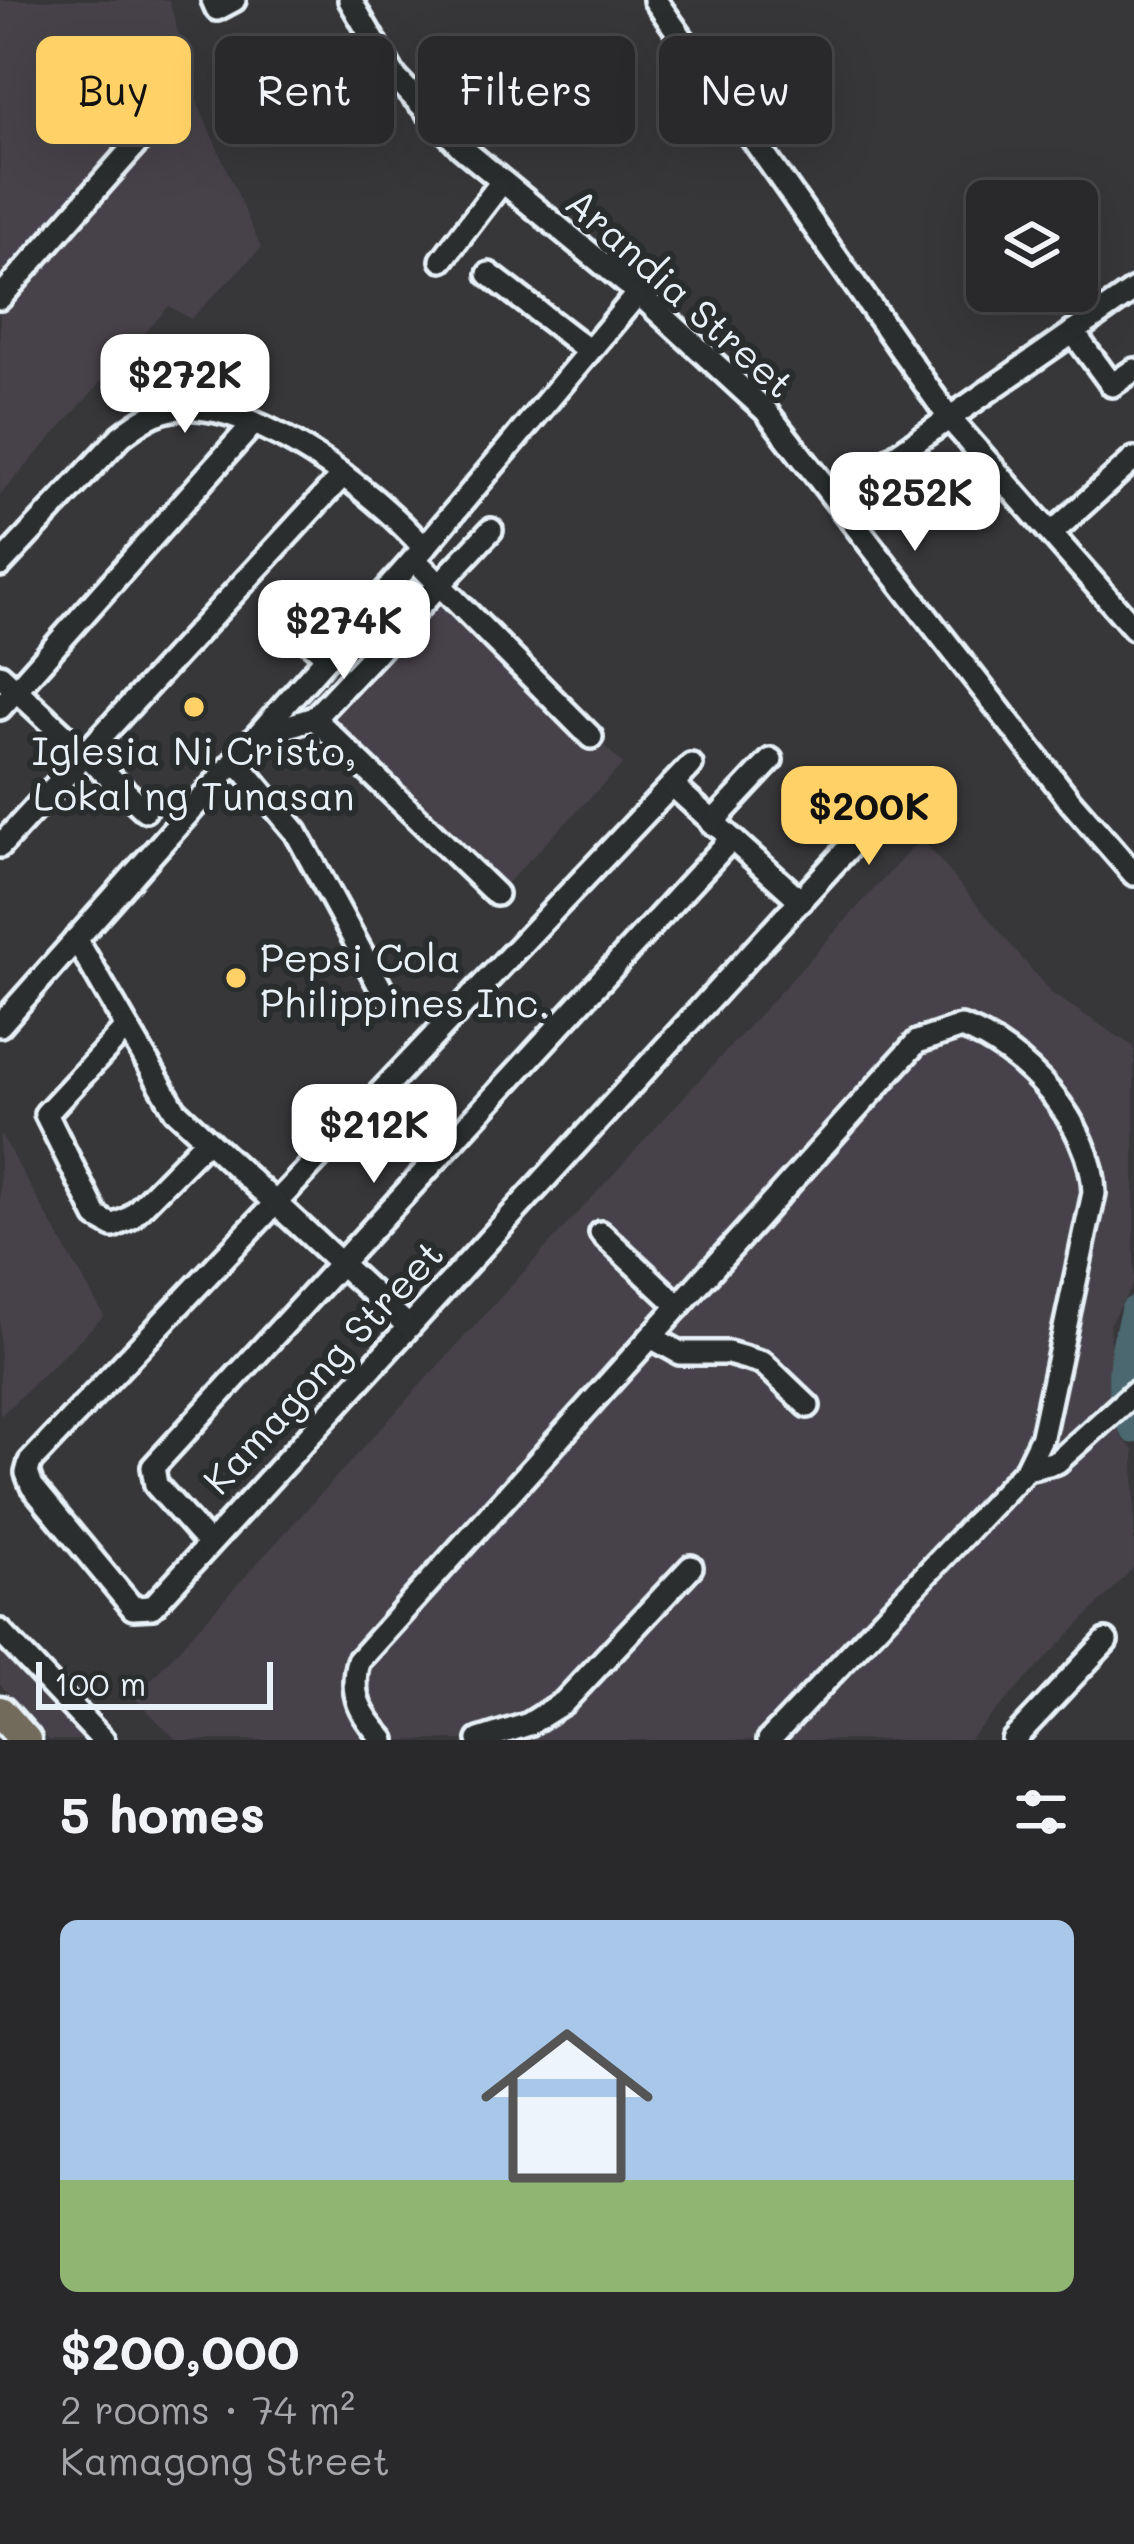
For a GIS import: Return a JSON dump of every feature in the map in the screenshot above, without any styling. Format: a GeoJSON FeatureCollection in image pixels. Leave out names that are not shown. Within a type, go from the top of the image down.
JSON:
{"type":"FeatureCollection","features":[{"type":"Feature","properties":{"kind":"highway"},"geometry":{"type":"LineString","coordinates":[[0,1712],[25,1740]]}},
{"type":"Feature","properties":{"kind":"street"},"geometry":{"type":"LineString","coordinates":[[212,0],[218,9],[234,0]]}},
{"type":"Feature","properties":{"kind":"street","name":"Arandia Street"},"geometry":{"type":"LineString","coordinates":[[350,0],[406,90],[501,183],[638,293],[766,411],[1071,802],[1134,874]]}},
{"type":"Feature","properties":{"kind":"street"},"geometry":{"type":"LineString","coordinates":[[655,0],[950,419],[1132,620]]}},
{"type":"Feature","properties":{"kind":"street"},"geometry":{"type":"LineString","coordinates":[[0,298],[136,144]]}},
{"type":"Feature","properties":{"kind":"street"},"geometry":{"type":"LineString","coordinates":[[442,260],[501,183]]}},
{"type":"Feature","properties":{"kind":"street"},"geometry":{"type":"LineString","coordinates":[[489,274],[588,350]]}},
{"type":"Feature","properties":{"kind":"street"},"geometry":{"type":"LineString","coordinates":[[836,496],[1134,290]]}},
{"type":"Feature","properties":{"kind":"street"},"geometry":{"type":"LineString","coordinates":[[0,1025],[419,554],[638,293]]}},
{"type":"Feature","properties":{"kind":"street"},"geometry":{"type":"LineString","coordinates":[[1072,332],[1112,385],[1134,370]]}},
{"type":"Feature","properties":{"kind":"street"},"geometry":{"type":"LineString","coordinates":[[0,565],[142,420],[183,407],[254,423],[343,475],[398,519],[440,584],[591,737]]}},
{"type":"Feature","properties":{"kind":"street"},"geometry":{"type":"LineString","coordinates":[[145,811],[5,691],[254,423]]}},
{"type":"Feature","properties":{"kind":"street"},"geometry":{"type":"LineString","coordinates":[[1052,533],[1134,457],[1127,448],[1134,440]]}},
{"type":"Feature","properties":{"kind":"street"},"geometry":{"type":"LineString","coordinates":[[0,846],[343,475]]}},
{"type":"Feature","properties":{"kind":"street"},"geometry":{"type":"LineString","coordinates":[[260,735],[314,718],[490,530]]}},
{"type":"Feature","properties":{"kind":"street"},"geometry":{"type":"LineString","coordinates":[[302,634],[328,657]]}},
{"type":"Feature","properties":{"kind":"street"},"geometry":{"type":"LineString","coordinates":[[314,718],[496,894]]}},
{"type":"Feature","properties":{"kind":"street"},"geometry":{"type":"LineString","coordinates":[[712,823],[771,760]]}},
{"type":"Feature","properties":{"kind":"street"},"geometry":{"type":"LineString","coordinates":[[236,761],[296,832],[386,996]]}},
{"type":"Feature","properties":{"kind":"street"},"geometry":{"type":"LineString","coordinates":[[274,1206],[691,765]]}},
{"type":"Feature","properties":{"kind":"street"},"geometry":{"type":"LineString","coordinates":[[672,784],[801,902]]}},
{"type":"Feature","properties":{"kind":"street","name":"Kamagong Street"},"geometry":{"type":"LineString","coordinates":[[274,1206],[30,1462],[26,1473],[138,1612],[152,1607],[895,797]]}},
{"type":"Feature","properties":{"kind":"street"},"geometry":{"type":"LineString","coordinates":[[208,1543],[156,1486],[153,1467],[731,839]]}},
{"type":"Feature","properties":{"kind":"street"},"geometry":{"type":"LineString","coordinates":[[76,939],[166,1099],[205,1142],[408,1326]]}},
{"type":"Feature","properties":{"kind":"street"},"geometry":{"type":"LineString","coordinates":[[126,1028],[46,1114],[98,1217],[113,1226],[130,1218],[205,1142]]}},
{"type":"Feature","properties":{"kind":"street"},"geometry":{"type":"LineString","coordinates":[[384,1740],[358,1705],[354,1678],[358,1661],[917,1042],[945,1028],[979,1033],[1029,1072],[1058,1104],[1094,1169],[1094,1192],[1042,1436],[1026,1469],[769,1740]]}},
{"type":"Feature","properties":{"kind":"street"},"geometry":{"type":"LineString","coordinates":[[601,1233],[680,1306]]}},
{"type":"Feature","properties":{"kind":"street"},"geometry":{"type":"LineString","coordinates":[[651,1337],[680,1353],[728,1353],[763,1363],[808,1406]]}},
{"type":"Feature","properties":{"kind":"street"},"geometry":{"type":"LineString","coordinates":[[1026,1469],[1057,1462],[1134,1393]]}},
{"type":"Feature","properties":{"kind":"street"},"geometry":{"type":"LineString","coordinates":[[479,1740],[529,1724],[564,1702],[691,1567]]}},
{"type":"Feature","properties":{"kind":"street"},"geometry":{"type":"LineString","coordinates":[[0,1631],[103,1740]]}},
{"type":"Feature","properties":{"kind":"street"},"geometry":{"type":"LineString","coordinates":[[1013,1740],[1106,1641]]}},
{"type":"Feature","properties":{"kind":"shaded area"},"geometry":{"type":"Polygon","coordinates":[[[0,0],[169,0],[179,36],[36,36],[36,144],[191,144],[191,79],[261,248],[191,319],[169,306],[0,495],[0,0]]]}},
{"type":"Feature","properties":{"kind":"shaded area"},"geometry":{"type":"Polygon","coordinates":[[[426,577],[623,764],[492,898],[316,742],[302,708],[426,577]]]}},
{"type":"Feature","properties":{"kind":"shaded area"},"geometry":{"type":"Polygon","coordinates":[[[921,838],[1051,993],[1134,1047],[1134,1284],[1109,1324],[1120,1436],[1134,1450],[1134,1567],[968,1740],[177,1740],[134,1698],[921,838]]]}},
{"type":"Feature","properties":{"kind":"shaded area"},"geometry":{"type":"Polygon","coordinates":[[[0,1133],[104,1316],[0,1416],[0,1133]]]}},
{"type":"Feature","properties":{"kind":"shaded area"},"geometry":{"type":"Polygon","coordinates":[[[0,1640],[92,1740],[49,1740],[0,1684],[0,1640]]]}},
{"type":"Feature","properties":{"kind":"waterway"},"geometry":{"type":"LineString","coordinates":[[1134,1310],[1122,1386],[1134,1430]]}},
{"type":"Feature","properties":{"kind":"place","name":"Iglesia Ni Cristo, Lokal ng Tunasan"},"geometry":{"type":"Point","coordinates":[194,707]}},
{"type":"Feature","properties":{"kind":"place","name":"Pepsi Cola Philippines Inc."},"geometry":{"type":"Point","coordinates":[236,978]}}]}
